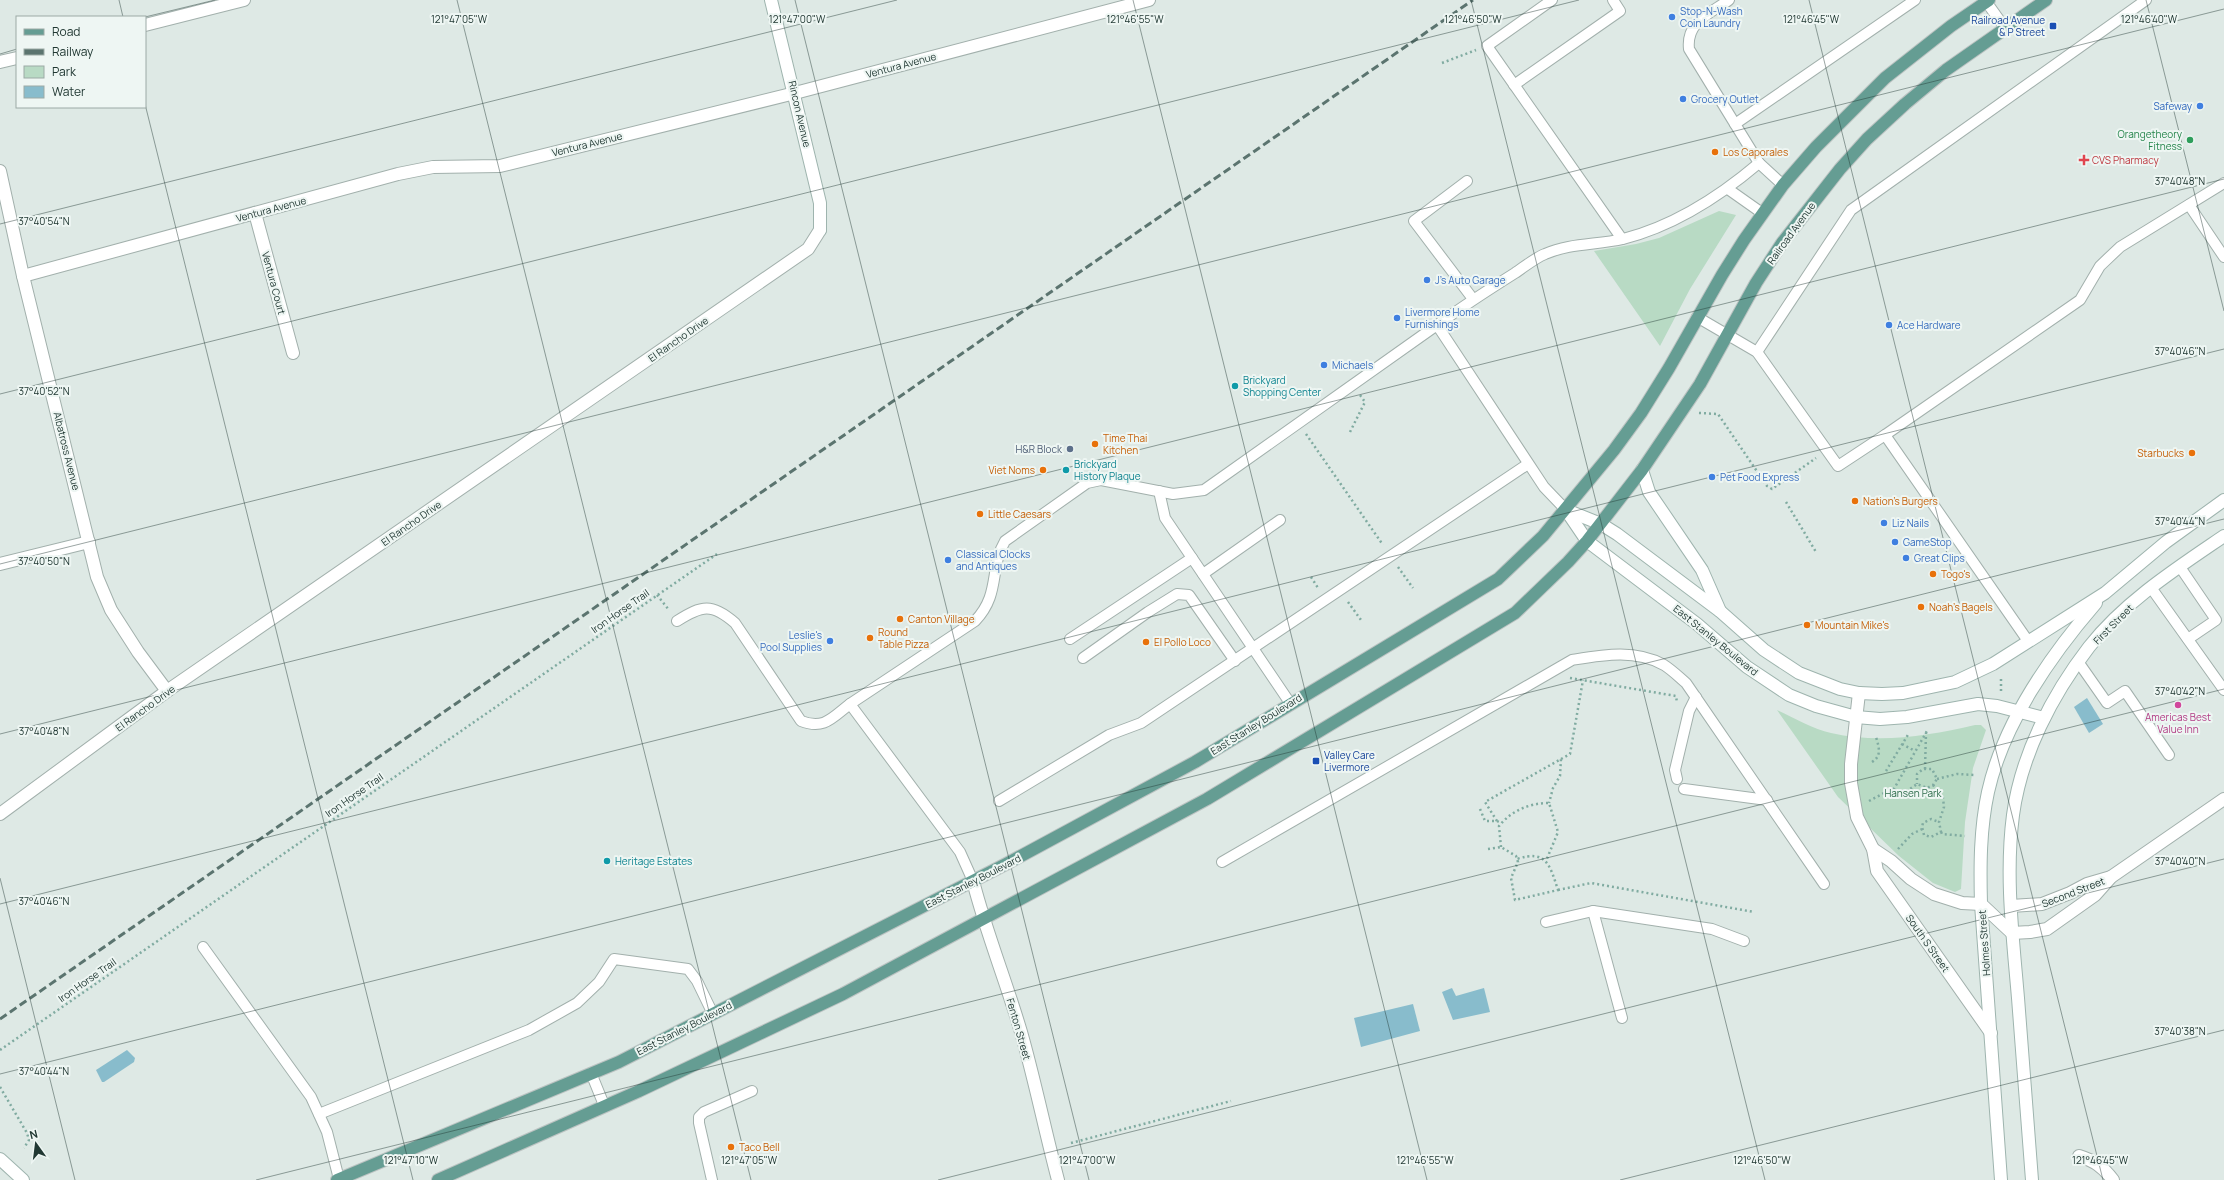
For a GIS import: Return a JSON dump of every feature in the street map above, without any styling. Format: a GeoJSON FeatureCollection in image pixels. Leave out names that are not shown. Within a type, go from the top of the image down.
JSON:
{"type":"FeatureCollection","features":[{"type":"Feature","properties":{"kind":"main road","name":"Railroad Avenue"},"geometry":{"type":"LineString","coordinates":[[1601,524],[1642,470],[1700,384],[1726,335],[1782,242],[1810,205],[1854,154],[1905,104],[1946,70],[2046,0]]}},
{"type":"Feature","properties":{"kind":"main road"},"geometry":{"type":"LineString","coordinates":[[1566,510],[1641,413],[1670,368],[1725,269],[1762,213],[1783,185],[1816,147],[1885,78],[1951,26],[1987,1]]}},
{"type":"Feature","properties":{"kind":"main road","name":"East Stanley Boulevard"},"geometry":{"type":"LineString","coordinates":[[338,1180],[619,1062],[973,881],[1195,762],[1498,578],[1543,536],[1566,510]]}},
{"type":"Feature","properties":{"kind":"main road"},"geometry":{"type":"LineString","coordinates":[[438,1180],[604,1105],[639,1091],[843,994],[1207,798],[1515,612],[1568,562],[1601,524]]}},
{"type":"Feature","properties":{"kind":"street"},"geometry":{"type":"LineString","coordinates":[[146,25],[244,0]]}},
{"type":"Feature","properties":{"kind":"street","name":"Rincon Avenue"},"geometry":{"type":"LineString","coordinates":[[771,0],[795,93],[820,203],[820,230]]}},
{"type":"Feature","properties":{"kind":"street","name":"Ventura Avenue"},"geometry":{"type":"LineString","coordinates":[[23,276],[398,174],[433,167],[500,166],[795,93],[1149,0]]}},
{"type":"Feature","properties":{"kind":"street"},"geometry":{"type":"LineString","coordinates":[[0,62],[16,58]]}},
{"type":"Feature","properties":{"kind":"street","name":"Albatross Avenue"},"geometry":{"type":"LineString","coordinates":[[0,171],[23,276],[97,577],[111,610],[138,652],[167,692]]}},
{"type":"Feature","properties":{"kind":"street","name":"Ventura Court"},"geometry":{"type":"LineString","coordinates":[[255,213],[293,353]]}},
{"type":"Feature","properties":{"kind":"street","name":"El Rancho Drive"},"geometry":{"type":"LineString","coordinates":[[0,814],[167,692],[808,249],[820,230]]}},
{"type":"Feature","properties":{"kind":"street"},"geometry":{"type":"LineString","coordinates":[[1642,470],[1649,492],[1702,570],[1721,612]]}},
{"type":"Feature","properties":{"kind":"street"},"geometry":{"type":"LineString","coordinates":[[1566,510],[1601,524],[1721,612],[1764,650],[1799,673],[1820,682],[1859,693],[1903,693],[1955,682],[1994,664],[2105,593],[2166,542],[2224,500]]}},
{"type":"Feature","properties":{"kind":"street","name":"East Stanley Boulevard"},"geometry":{"type":"LineString","coordinates":[[1566,510],[1587,541],[1697,624],[1768,682],[1789,695],[1816,706],[1856,717]]}},
{"type":"Feature","properties":{"kind":"street","name":"First Street"},"geometry":{"type":"LineString","coordinates":[[2044,718],[2061,688],[2089,647],[2122,612],[2180,567],[2224,536]]}},
{"type":"Feature","properties":{"kind":"street"},"geometry":{"type":"LineString","coordinates":[[0,564],[89,542]]}},
{"type":"Feature","properties":{"kind":"street"},"geometry":{"type":"LineString","coordinates":[[2020,713],[2044,668],[2066,638],[2105,593]]}},
{"type":"Feature","properties":{"kind":"street","name":"South S Street"},"geometry":{"type":"LineString","coordinates":[[1859,693],[1851,764],[1852,800],[1863,833],[1872,849],[1877,871],[1991,1033]]}},
{"type":"Feature","properties":{"kind":"street"},"geometry":{"type":"LineString","coordinates":[[1856,717],[1880,719],[1907,718],[1978,704],[1997,706],[2044,718],[2026,764],[2013,814],[2009,860],[2012,933],[2032,1180]]}},
{"type":"Feature","properties":{"kind":"street","name":"Holmes Street"},"geometry":{"type":"LineString","coordinates":[[2001,1180],[1981,904],[1981,840],[1988,791],[2003,747],[2020,713]]}},
{"type":"Feature","properties":{"kind":"street","name":"Second Street"},"geometry":{"type":"LineString","coordinates":[[2012,933],[2047,929],[2095,896],[2111,877],[2223,801]]}},
{"type":"Feature","properties":{"kind":"street","name":"South S Street"},"geometry":{"type":"LineString","coordinates":[[1872,849],[1891,861],[1911,879],[1934,894],[1962,903],[1981,904]]}},
{"type":"Feature","properties":{"kind":"street","name":"Second Street"},"geometry":{"type":"LineString","coordinates":[[2011,906],[2042,904],[2070,893],[2087,884],[2111,877]]}},
{"type":"Feature","properties":{"kind":"street","name":"Fenton Street"},"geometry":{"type":"LineString","coordinates":[[973,881],[983,919],[998,958],[1021,1034],[1058,1180]]}},
{"type":"Feature","properties":{"kind":"street"},"geometry":{"type":"LineString","coordinates":[[1981,904],[2012,933]]}},
{"type":"Feature","properties":{"kind":"street"},"geometry":{"type":"LineString","coordinates":[[2079,1156],[2093,1160],[2104,1168],[2113,1180]]}},
{"type":"Feature","properties":{"kind":"street"},"geometry":{"type":"LineString","coordinates":[[0,1159],[23,1180]]}},
{"type":"Feature","properties":{"kind":"lane"},"geometry":{"type":"LineString","coordinates":[[1552,0],[1487,46],[1622,239]]}},
{"type":"Feature","properties":{"kind":"lane"},"geometry":{"type":"LineString","coordinates":[[1514,85],[1620,11],[1613,0]]}},
{"type":"Feature","properties":{"kind":"lane"},"geometry":{"type":"LineString","coordinates":[[1729,0],[1694,24],[1687,37],[1688,49],[1759,163],[1783,185]]}},
{"type":"Feature","properties":{"kind":"lane"},"geometry":{"type":"LineString","coordinates":[[1735,124],[1915,0]]}},
{"type":"Feature","properties":{"kind":"lane"},"geometry":{"type":"LineString","coordinates":[[1757,352],[1851,210],[2146,0]]}},
{"type":"Feature","properties":{"kind":"lane"},"geometry":{"type":"LineString","coordinates":[[1987,1],[2005,28]]}},
{"type":"Feature","properties":{"kind":"lane"},"geometry":{"type":"LineString","coordinates":[[677,621],[694,609],[707,607],[722,612],[735,623],[801,721],[813,726],[828,722],[850,704],[976,621],[986,610],[991,598],[1000,550],[1005,541],[1088,483],[1101,480],[1173,494],[1204,490],[1473,300],[1545,254],[1591,242],[1622,239],[1656,228],[1728,189],[1759,163]]}},
{"type":"Feature","properties":{"kind":"lane"},"geometry":{"type":"LineString","coordinates":[[1467,181],[1414,221],[1473,300]]}},
{"type":"Feature","properties":{"kind":"lane"},"geometry":{"type":"LineString","coordinates":[[1697,317],[1757,352],[1838,466],[2080,300],[2100,266],[2120,247],[2224,183]]}},
{"type":"Feature","properties":{"kind":"lane"},"geometry":{"type":"LineString","coordinates":[[1728,189],[1762,213]]}},
{"type":"Feature","properties":{"kind":"lane"},"geometry":{"type":"LineString","coordinates":[[2189,204],[2224,257]]}},
{"type":"Feature","properties":{"kind":"lane"},"geometry":{"type":"LineString","coordinates":[[1437,325],[1544,487],[1566,510]]}},
{"type":"Feature","properties":{"kind":"lane"},"geometry":{"type":"LineString","coordinates":[[1885,435],[2028,641]]}},
{"type":"Feature","properties":{"kind":"lane"},"geometry":{"type":"LineString","coordinates":[[999,801],[1109,734],[1141,723],[1254,649],[1528,464]]}},
{"type":"Feature","properties":{"kind":"lane"},"geometry":{"type":"LineString","coordinates":[[1159,491],[1165,518],[1290,703]]}},
{"type":"Feature","properties":{"kind":"lane"},"geometry":{"type":"LineString","coordinates":[[1203,574],[1280,520]]}},
{"type":"Feature","properties":{"kind":"lane"},"geometry":{"type":"LineString","coordinates":[[1070,639],[1192,558]]}},
{"type":"Feature","properties":{"kind":"lane"},"geometry":{"type":"LineString","coordinates":[[2180,567],[2216,620],[2188,639]]}},
{"type":"Feature","properties":{"kind":"lane"},"geometry":{"type":"LineString","coordinates":[[2152,589],[2224,690]]}},
{"type":"Feature","properties":{"kind":"lane"},"geometry":{"type":"LineString","coordinates":[[1083,658],[1148,612],[1177,594],[1188,595],[1235,661]]}},
{"type":"Feature","properties":{"kind":"lane"},"geometry":{"type":"LineString","coordinates":[[1222,862],[1572,660],[1610,653],[1641,657],[1664,665],[1686,683],[1824,884]]}},
{"type":"Feature","properties":{"kind":"lane"},"geometry":{"type":"LineString","coordinates":[[2079,663],[2107,703],[2125,691],[2169,755]]}},
{"type":"Feature","properties":{"kind":"lane"},"geometry":{"type":"LineString","coordinates":[[1677,779],[1675,770],[1688,711],[1696,697]]}},
{"type":"Feature","properties":{"kind":"lane"},"geometry":{"type":"LineString","coordinates":[[850,704],[960,852],[973,881]]}},
{"type":"Feature","properties":{"kind":"lane"},"geometry":{"type":"LineString","coordinates":[[1684,789],[1767,800]]}},
{"type":"Feature","properties":{"kind":"lane"},"geometry":{"type":"LineString","coordinates":[[1593,910],[1622,1018]]}},
{"type":"Feature","properties":{"kind":"lane"},"geometry":{"type":"LineString","coordinates":[[1546,922],[1593,910],[1712,929],[1744,941]]}},
{"type":"Feature","properties":{"kind":"lane"},"geometry":{"type":"LineString","coordinates":[[203,947],[311,1097],[327,1132],[338,1180]]}},
{"type":"Feature","properties":{"kind":"lane"},"geometry":{"type":"LineString","coordinates":[[319,1114],[529,1030],[578,1003],[599,982],[614,959],[688,969],[697,981],[713,1014]]}},
{"type":"Feature","properties":{"kind":"lane"},"geometry":{"type":"LineString","coordinates":[[591,1073],[604,1105]]}},
{"type":"Feature","properties":{"kind":"lane"},"geometry":{"type":"LineString","coordinates":[[712,1180],[699,1123],[699,1117],[704,1112],[752,1091]]}},
{"type":"Feature","properties":{"kind":"path"},"geometry":{"type":"LineString","coordinates":[[1442,63],[1487,46]]}},
{"type":"Feature","properties":{"kind":"path"},"geometry":{"type":"LineString","coordinates":[[1699,413],[1718,414],[1767,486],[1772,489],[1827,450]]}},
{"type":"Feature","properties":{"kind":"path"},"geometry":{"type":"LineString","coordinates":[[1307,436],[1382,545]]}},
{"type":"Feature","properties":{"kind":"path"},"geometry":{"type":"LineString","coordinates":[[1786,502],[1816,552]]}},
{"type":"Feature","properties":{"kind":"path","name":"Iron Horse Trail"},"geometry":{"type":"LineString","coordinates":[[0,1050],[717,554]]}},
{"type":"Feature","properties":{"kind":"path"},"geometry":{"type":"LineString","coordinates":[[1410,583],[1413,588]]}},
{"type":"Feature","properties":{"kind":"path"},"geometry":{"type":"LineString","coordinates":[[657,595],[677,621]]}},
{"type":"Feature","properties":{"kind":"path"},"geometry":{"type":"LineString","coordinates":[[1357,614],[1361,620]]}},
{"type":"Feature","properties":{"kind":"path"},"geometry":{"type":"LineString","coordinates":[[2001,676],[2001,695]]}},
{"type":"Feature","properties":{"kind":"path"},"geometry":{"type":"LineString","coordinates":[[1570,678],[1676,696],[1676,709]]}},
{"type":"Feature","properties":{"kind":"path"},"geometry":{"type":"LineString","coordinates":[[1501,823],[1497,821],[1485,802],[1570,754],[1583,680]]}},
{"type":"Feature","properties":{"kind":"path"},"geometry":{"type":"LineString","coordinates":[[1891,794],[1927,732],[1925,769]]}},
{"type":"Feature","properties":{"kind":"path"},"geometry":{"type":"LineString","coordinates":[[1886,771],[1909,733]]}},
{"type":"Feature","properties":{"kind":"path"},"geometry":{"type":"LineString","coordinates":[[1872,762],[1879,754],[1880,747],[1876,737]]}},
{"type":"Feature","properties":{"kind":"path"},"geometry":{"type":"LineString","coordinates":[[1902,744],[1915,752]]}},
{"type":"Feature","properties":{"kind":"path"},"geometry":{"type":"LineString","coordinates":[[1546,861],[1558,832],[1549,803],[1552,788],[1560,776],[1560,759]]}},
{"type":"Feature","properties":{"kind":"path"},"geometry":{"type":"LineString","coordinates":[[1918,784],[1918,774],[1925,769],[1932,769],[1937,779]]}},
{"type":"Feature","properties":{"kind":"path"},"geometry":{"type":"LineString","coordinates":[[1918,784],[1927,788],[1933,785],[1937,779],[1957,774],[1975,775]]}},
{"type":"Feature","properties":{"kind":"path"},"geometry":{"type":"LineString","coordinates":[[1867,803],[1884,793],[1903,794],[1918,784]]}},
{"type":"Feature","properties":{"kind":"path"},"geometry":{"type":"LineString","coordinates":[[1933,785],[1943,798],[1944,807],[1939,822],[1941,832]]}},
{"type":"Feature","properties":{"kind":"path"},"geometry":{"type":"LineString","coordinates":[[1501,847],[1499,826],[1506,817],[1536,803],[1549,803]]}},
{"type":"Feature","properties":{"kind":"path"},"geometry":{"type":"LineString","coordinates":[[1480,809],[1485,822],[1497,821]]}},
{"type":"Feature","properties":{"kind":"path"},"geometry":{"type":"LineString","coordinates":[[1939,822],[1931,819],[1923,823],[1922,829],[1924,835],[1930,837],[1941,832]]}},
{"type":"Feature","properties":{"kind":"path"},"geometry":{"type":"LineString","coordinates":[[1895,853],[1912,834],[1922,829]]}},
{"type":"Feature","properties":{"kind":"path"},"geometry":{"type":"LineString","coordinates":[[1941,832],[1942,834],[1965,836]]}},
{"type":"Feature","properties":{"kind":"path"},"geometry":{"type":"LineString","coordinates":[[1488,849],[1501,847],[1516,856],[1518,862],[1511,878],[1515,900],[1591,883],[1754,912]]}},
{"type":"Feature","properties":{"kind":"path"},"geometry":{"type":"LineString","coordinates":[[1517,859],[1526,856],[1542,858],[1550,864],[1558,890]]}},
{"type":"Feature","properties":{"kind":"path"},"geometry":{"type":"LineString","coordinates":[[0,1087],[27,1133],[29,1140],[24,1148]]}},
{"type":"Feature","properties":{"kind":"path"},"geometry":{"type":"LineString","coordinates":[[1071,1143],[1231,1101]]}},
{"type":"Feature","properties":{"kind":"green space"},"geometry":{"type":"Polygon","coordinates":[[[1719,211],[1736,215],[1690,289],[1660,346],[1594,251],[1636,244],[1659,238],[1719,211]]]}},
{"type":"Feature","properties":{"kind":"green space","name":"Hansen Park"},"geometry":{"type":"Polygon","coordinates":[[[1777,710],[1817,729],[1831,733],[1867,738],[1921,735],[1981,725],[1986,730],[1973,768],[1965,822],[1961,889],[1955,892],[1933,883],[1899,856],[1838,797],[1777,710]]]}},
{"type":"Feature","properties":{"kind":"water"},"geometry":{"type":"Polygon","coordinates":[[[2087,698],[2103,724],[2089,733],[2074,707],[2087,698]]]}},
{"type":"Feature","properties":{"kind":"water"},"geometry":{"type":"Polygon","coordinates":[[[1452,988],[1456,996],[1484,988],[1490,1012],[1453,1020],[1442,992],[1452,988]]]}},
{"type":"Feature","properties":{"kind":"water"},"geometry":{"type":"Polygon","coordinates":[[[1413,1004],[1420,1031],[1361,1047],[1354,1018],[1413,1004]]]}},
{"type":"Feature","properties":{"kind":"water"},"geometry":{"type":"Polygon","coordinates":[[[127,1050],[135,1058],[134,1062],[102,1082],[96,1070],[127,1050]]]}},
{"type":"Feature","properties":{"kind":"railway"},"geometry":{"type":"LineString","coordinates":[[0,1019],[1473,0]]}},
{"type":"Feature","properties":{"kind":"place","name":"Stop-N-Wash Coin Laundry"},"geometry":{"type":"Point","coordinates":[1672,17]}},
{"type":"Feature","properties":{"kind":"place","name":"Railroad Avenue & P Street"},"geometry":{"type":"Point","coordinates":[2053,26]}},
{"type":"Feature","properties":{"kind":"place","name":"Grocery Outlet"},"geometry":{"type":"Point","coordinates":[1683,99]}},
{"type":"Feature","properties":{"kind":"place","name":"Safeway"},"geometry":{"type":"Point","coordinates":[2200,106]}},
{"type":"Feature","properties":{"kind":"place","name":"Orangetheory Fitness"},"geometry":{"type":"Point","coordinates":[2190,140]}},
{"type":"Feature","properties":{"kind":"place","name":"Los Caporales"},"geometry":{"type":"Point","coordinates":[1715,152]}},
{"type":"Feature","properties":{"kind":"place","name":"CVS Pharmacy"},"geometry":{"type":"Point","coordinates":[2084,160]}},
{"type":"Feature","properties":{"kind":"place","name":"J's Auto Garage"},"geometry":{"type":"Point","coordinates":[1427,280]}},
{"type":"Feature","properties":{"kind":"place","name":"Livermore Home Furnishings"},"geometry":{"type":"Point","coordinates":[1397,318]}},
{"type":"Feature","properties":{"kind":"place","name":"Ace Hardware"},"geometry":{"type":"Point","coordinates":[1889,325]}},
{"type":"Feature","properties":{"kind":"place","name":"Michaels"},"geometry":{"type":"Point","coordinates":[1324,365]}},
{"type":"Feature","properties":{"kind":"place","name":"Brickyard Shopping Center"},"geometry":{"type":"Point","coordinates":[1235,386]}},
{"type":"Feature","properties":{"kind":"place","name":"Time Thai Kitchen"},"geometry":{"type":"Point","coordinates":[1095,444]}},
{"type":"Feature","properties":{"kind":"place","name":"H&R Block"},"geometry":{"type":"Point","coordinates":[1070,449]}},
{"type":"Feature","properties":{"kind":"place","name":"Starbucks"},"geometry":{"type":"Point","coordinates":[2192,453]}},
{"type":"Feature","properties":{"kind":"place","name":"Viet Noms"},"geometry":{"type":"Point","coordinates":[1043,470]}},
{"type":"Feature","properties":{"kind":"place","name":"Brickyard History Plaque"},"geometry":{"type":"Point","coordinates":[1066,470]}},
{"type":"Feature","properties":{"kind":"place","name":"Pet Food Express"},"geometry":{"type":"Point","coordinates":[1712,477]}},
{"type":"Feature","properties":{"kind":"place","name":"Nation's Burgers"},"geometry":{"type":"Point","coordinates":[1855,501]}},
{"type":"Feature","properties":{"kind":"place","name":"Little Caesars"},"geometry":{"type":"Point","coordinates":[980,514]}},
{"type":"Feature","properties":{"kind":"place","name":"Liz Nails"},"geometry":{"type":"Point","coordinates":[1884,523]}},
{"type":"Feature","properties":{"kind":"place","name":"GameStop"},"geometry":{"type":"Point","coordinates":[1895,542]}},
{"type":"Feature","properties":{"kind":"place","name":"Great Clips"},"geometry":{"type":"Point","coordinates":[1906,558]}},
{"type":"Feature","properties":{"kind":"place","name":"Classical Clocks and Antiques"},"geometry":{"type":"Point","coordinates":[948,560]}},
{"type":"Feature","properties":{"kind":"place","name":"Togo's"},"geometry":{"type":"Point","coordinates":[1933,574]}},
{"type":"Feature","properties":{"kind":"place","name":"Noah's Bagels"},"geometry":{"type":"Point","coordinates":[1921,607]}},
{"type":"Feature","properties":{"kind":"place","name":"Canton Village"},"geometry":{"type":"Point","coordinates":[900,619]}},
{"type":"Feature","properties":{"kind":"place","name":"Mountain Mike's"},"geometry":{"type":"Point","coordinates":[1807,625]}},
{"type":"Feature","properties":{"kind":"place","name":"Round Table Pizza"},"geometry":{"type":"Point","coordinates":[870,638]}},
{"type":"Feature","properties":{"kind":"place","name":"Leslie's Pool Supplies"},"geometry":{"type":"Point","coordinates":[830,641]}},
{"type":"Feature","properties":{"kind":"place","name":"El Pollo Loco"},"geometry":{"type":"Point","coordinates":[1146,642]}},
{"type":"Feature","properties":{"kind":"place","name":"Americas Best Value Inn"},"geometry":{"type":"Point","coordinates":[2178,705]}},
{"type":"Feature","properties":{"kind":"place","name":"Valley Care Livermore"},"geometry":{"type":"Point","coordinates":[1316,761]}},
{"type":"Feature","properties":{"kind":"place","name":"Heritage Estates"},"geometry":{"type":"Point","coordinates":[607,861]}},
{"type":"Feature","properties":{"kind":"place","name":"Taco Bell"},"geometry":{"type":"Point","coordinates":[731,1147]}}]}
